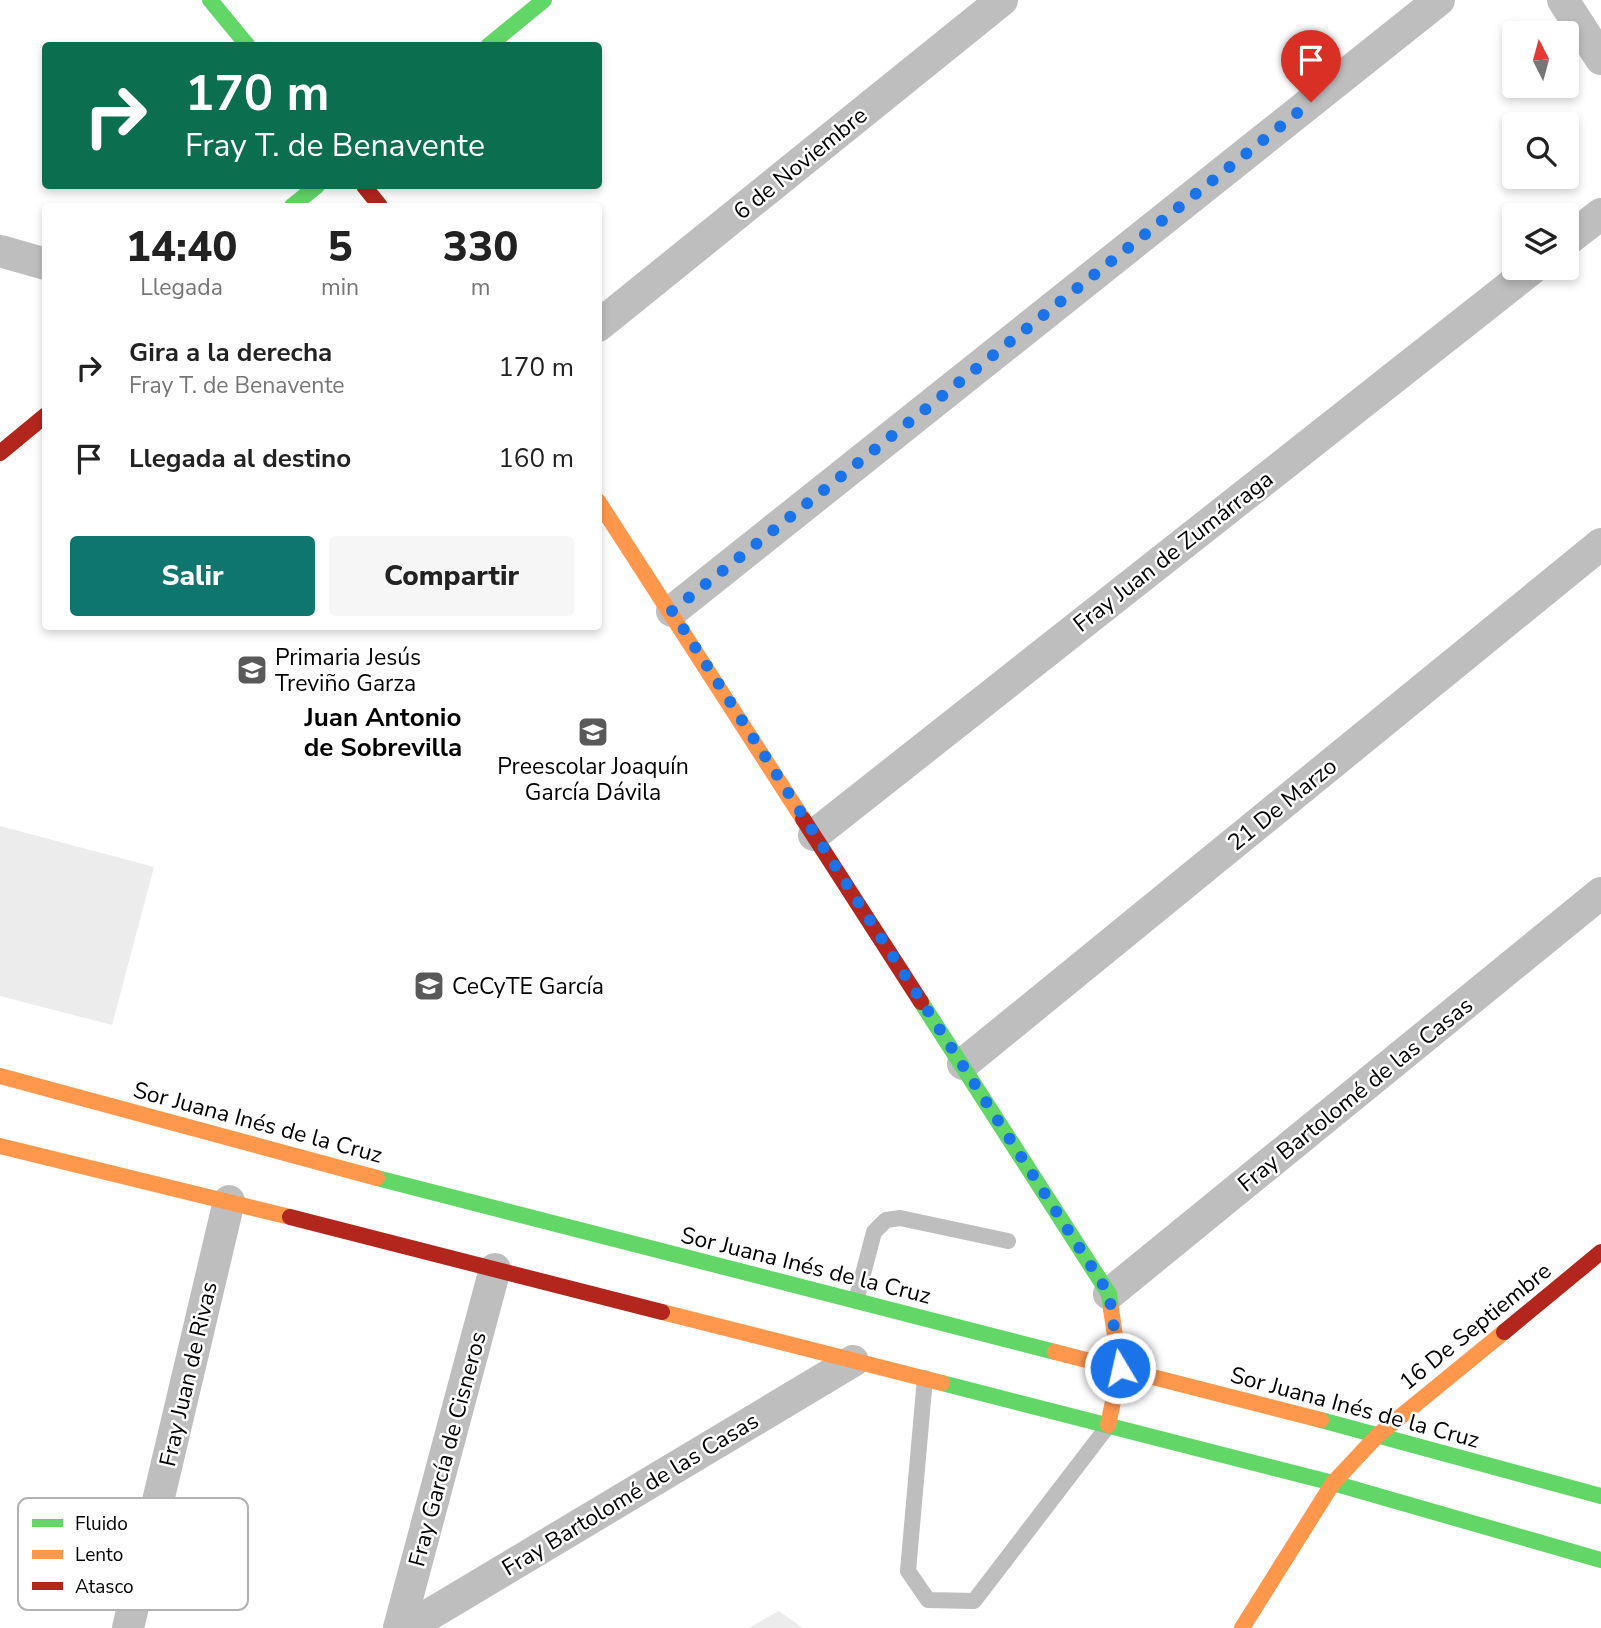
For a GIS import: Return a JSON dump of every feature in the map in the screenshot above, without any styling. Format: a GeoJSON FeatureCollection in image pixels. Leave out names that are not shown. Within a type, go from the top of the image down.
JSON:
{"type":"FeatureCollection","features":[{"type":"Feature","properties":{"kind":"main road"},"geometry":{"type":"LineString","coordinates":[[210,0],[245,42]]}},
{"type":"Feature","properties":{"kind":"main road"},"geometry":{"type":"LineString","coordinates":[[493,42],[544,0]]}},
{"type":"Feature","properties":{"kind":"main road"},"geometry":{"type":"LineString","coordinates":[[296,203],[313,189]]}},
{"type":"Feature","properties":{"kind":"main road"},"geometry":{"type":"LineString","coordinates":[[366,189],[377,203]]}},
{"type":"Feature","properties":{"kind":"main road"},"geometry":{"type":"LineString","coordinates":[[0,453],[42,418]]}},
{"type":"Feature","properties":{"kind":"main road"},"geometry":{"type":"LineString","coordinates":[[602,507],[672,611],[1109,1294],[1120,1368],[1108,1425]]}},
{"type":"Feature","properties":{"kind":"main road","name":"Sor Juana Inés de la Cruz"},"geometry":{"type":"LineString","coordinates":[[0,1076],[493,1209],[1120,1368],[1601,1496]]}},
{"type":"Feature","properties":{"kind":"main road"},"geometry":{"type":"LineString","coordinates":[[0,1146],[229,1201],[1333,1483],[1601,1560]]}},
{"type":"Feature","properties":{"kind":"main road","name":"16 De Septiembre"},"geometry":{"type":"LineString","coordinates":[[1241,1628],[1333,1483],[1378,1435],[1601,1252]]}},
{"type":"Feature","properties":{"kind":"street","name":"6 de Noviembre"},"geometry":{"type":"LineString","coordinates":[[602,323],[1002,0]]}},
{"type":"Feature","properties":{"kind":"street"},"geometry":{"type":"LineString","coordinates":[[672,611],[1439,0]]}},
{"type":"Feature","properties":{"kind":"street"},"geometry":{"type":"LineString","coordinates":[[1563,0],[1601,59]]}},
{"type":"Feature","properties":{"kind":"street"},"geometry":{"type":"LineString","coordinates":[[1579,231],[1601,214]]}},
{"type":"Feature","properties":{"kind":"street"},"geometry":{"type":"LineString","coordinates":[[0,251],[42,263]]}},
{"type":"Feature","properties":{"kind":"street","name":"Fray Juan de Zumárraga"},"geometry":{"type":"LineString","coordinates":[[814,835],[1518,280]]}},
{"type":"Feature","properties":{"kind":"street","name":"21 De Marzo"},"geometry":{"type":"LineString","coordinates":[[963,1064],[1601,544]]}},
{"type":"Feature","properties":{"kind":"street","name":"Fray Bartolomé de las Casas"},"geometry":{"type":"LineString","coordinates":[[1109,1294],[1601,893]]}},
{"type":"Feature","properties":{"kind":"street","name":"Fray Juan de Rivas"},"geometry":{"type":"LineString","coordinates":[[159,1498],[229,1201]]}},
{"type":"Feature","properties":{"kind":"street","name":"Fray García de Cisneros"},"geometry":{"type":"LineString","coordinates":[[399,1628],[495,1269]]}},
{"type":"Feature","properties":{"kind":"street","name":"Fray Bartolomé de las Casas"},"geometry":{"type":"LineString","coordinates":[[407,1628],[853,1360]]}},
{"type":"Feature","properties":{"kind":"street","name":"Fray Juan de Rivas"},"geometry":{"type":"LineString","coordinates":[[128,1628],[132,1610]]}},
{"type":"Feature","properties":{"kind":"lane"},"geometry":{"type":"LineString","coordinates":[[856,1301],[874,1232],[886,1220],[900,1218],[1008,1241]]}},
{"type":"Feature","properties":{"kind":"lane"},"geometry":{"type":"LineString","coordinates":[[925,1378],[908,1571],[928,1600],[974,1601],[1108,1425]]}},
{"type":"Feature","properties":{"kind":"shaded area"},"geometry":{"type":"Polygon","coordinates":[[[0,826],[154,867],[112,1025],[0,996],[0,826]]]}},
{"type":"Feature","properties":{"kind":"shaded area"},"geometry":{"type":"Polygon","coordinates":[[[779,1611],[803,1628],[748,1628],[779,1611]]]}},
{"type":"Feature","properties":{"kind":"traffic: fast"},"geometry":{"type":"LineString","coordinates":[[210,0],[245,42]]}},
{"type":"Feature","properties":{"kind":"traffic: fast"},"geometry":{"type":"LineString","coordinates":[[493,42],[544,0]]}},
{"type":"Feature","properties":{"kind":"traffic: fast"},"geometry":{"type":"LineString","coordinates":[[296,203],[313,189]]}},
{"type":"Feature","properties":{"kind":"traffic: fast"},"geometry":{"type":"LineString","coordinates":[[921,1002],[1109,1294],[1111,1309]]}},
{"type":"Feature","properties":{"kind":"traffic: fast"},"geometry":{"type":"LineString","coordinates":[[377,1178],[1055,1352]]}},
{"type":"Feature","properties":{"kind":"traffic: fast"},"geometry":{"type":"LineString","coordinates":[[942,1383],[1333,1483],[1601,1560]]}},
{"type":"Feature","properties":{"kind":"traffic: fast"},"geometry":{"type":"LineString","coordinates":[[1321,1420],[1601,1496]]}},
{"type":"Feature","properties":{"kind":"traffic: slow"},"geometry":{"type":"LineString","coordinates":[[602,507],[803,819]]}},
{"type":"Feature","properties":{"kind":"traffic: slow"},"geometry":{"type":"LineString","coordinates":[[0,1076],[377,1178]]}},
{"type":"Feature","properties":{"kind":"traffic: slow"},"geometry":{"type":"LineString","coordinates":[[0,1146],[290,1217]]}},
{"type":"Feature","properties":{"kind":"traffic: slow"},"geometry":{"type":"LineString","coordinates":[[1108,1425],[1120,1369],[1111,1309]]}},
{"type":"Feature","properties":{"kind":"traffic: slow"},"geometry":{"type":"LineString","coordinates":[[662,1312],[942,1383]]}},
{"type":"Feature","properties":{"kind":"traffic: slow"},"geometry":{"type":"LineString","coordinates":[[1242,1628],[1333,1483],[1378,1435],[1504,1332]]}},
{"type":"Feature","properties":{"kind":"traffic: slow"},"geometry":{"type":"LineString","coordinates":[[1055,1352],[1321,1420]]}},
{"type":"Feature","properties":{"kind":"traffic: jam"},"geometry":{"type":"LineString","coordinates":[[366,189],[378,203]]}},
{"type":"Feature","properties":{"kind":"traffic: jam"},"geometry":{"type":"LineString","coordinates":[[0,453],[42,418]]}},
{"type":"Feature","properties":{"kind":"traffic: jam"},"geometry":{"type":"LineString","coordinates":[[803,819],[921,1002]]}},
{"type":"Feature","properties":{"kind":"traffic: jam"},"geometry":{"type":"LineString","coordinates":[[290,1217],[662,1312]]}},
{"type":"Feature","properties":{"kind":"traffic: jam"},"geometry":{"type":"LineString","coordinates":[[1504,1332],[1601,1252]]}},
{"type":"Feature","properties":{"kind":"place","name":"Primaria Jesús Treviño Garza"},"geometry":{"type":"Point","coordinates":[252,670]}},
{"type":"Feature","properties":{"kind":"place","name":"Preescolar Joaquín García Dávila"},"geometry":{"type":"Point","coordinates":[593,732]}},
{"type":"Feature","properties":{"kind":"place","name":"CeCyTE García"},"geometry":{"type":"Point","coordinates":[429,986]}},
{"type":"Feature","properties":{"kind":"district","name":"Juan Antonio de Sobrevilla"},"geometry":{"type":"Point","coordinates":[383,732]}},
{"type":"Feature","properties":{"kind":"route"},"geometry":{"type":"LineString","coordinates":[[1120,1368],[1109,1294],[672,611],[1311,102]]}}]}
